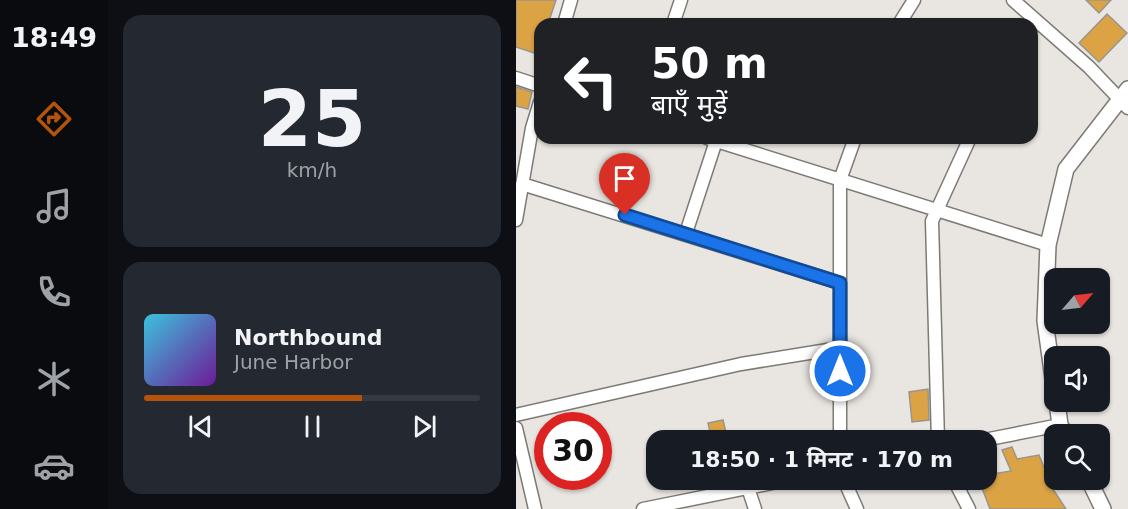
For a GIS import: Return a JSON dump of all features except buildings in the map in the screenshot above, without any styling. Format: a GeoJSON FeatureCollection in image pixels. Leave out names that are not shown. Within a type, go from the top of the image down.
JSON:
{"type":"FeatureCollection","features":[{"type":"Feature","properties":{"kind":"street"},"geometry":{"type":"LineString","coordinates":[[566,18],[571,0]]}},
{"type":"Feature","properties":{"kind":"street"},"geometry":{"type":"LineString","coordinates":[[675,18],[681,0]]}},
{"type":"Feature","properties":{"kind":"street"},"geometry":{"type":"LineString","coordinates":[[903,18],[914,0]]}},
{"type":"Feature","properties":{"kind":"street"},"geometry":{"type":"LineString","coordinates":[[1013,0],[1026,18]]}},
{"type":"Feature","properties":{"kind":"street"},"geometry":{"type":"LineString","coordinates":[[1038,28],[1089,67],[1125,99],[1066,169],[1048,245],[1045,321],[1048,346]]}},
{"type":"Feature","properties":{"kind":"street"},"geometry":{"type":"LineString","coordinates":[[516,78],[534,84]]}},
{"type":"Feature","properties":{"kind":"street"},"geometry":{"type":"LineString","coordinates":[[516,220],[534,122]]}},
{"type":"Feature","properties":{"kind":"street"},"geometry":{"type":"LineString","coordinates":[[686,233],[710,144]]}},
{"type":"Feature","properties":{"kind":"street"},"geometry":{"type":"LineString","coordinates":[[727,144],[1048,245]]}},
{"type":"Feature","properties":{"kind":"street"},"geometry":{"type":"LineString","coordinates":[[840,430],[840,180],[853,144]]}},
{"type":"Feature","properties":{"kind":"street"},"geometry":{"type":"LineString","coordinates":[[938,430],[932,221],[967,144]]}},
{"type":"Feature","properties":{"kind":"street"},"geometry":{"type":"LineString","coordinates":[[522,184],[686,233],[708,243],[840,283]]}},
{"type":"Feature","properties":{"kind":"street"},"geometry":{"type":"LineString","coordinates":[[516,416],[741,364],[840,348]]}},
{"type":"Feature","properties":{"kind":"street"},"geometry":{"type":"LineString","coordinates":[[516,428],[535,509]]}},
{"type":"Feature","properties":{"kind":"street"},"geometry":{"type":"LineString","coordinates":[[997,439],[1044,432]]}},
{"type":"Feature","properties":{"kind":"street"},"geometry":{"type":"LineString","coordinates":[[643,509],[667,507],[739,490]]}},
{"type":"Feature","properties":{"kind":"street"},"geometry":{"type":"LineString","coordinates":[[749,490],[754,509]]}},
{"type":"Feature","properties":{"kind":"street"},"geometry":{"type":"LineString","coordinates":[[848,490],[857,509]]}},
{"type":"Feature","properties":{"kind":"street"},"geometry":{"type":"LineString","coordinates":[[959,490],[969,509]]}},
{"type":"Feature","properties":{"kind":"street"},"geometry":{"type":"LineString","coordinates":[[1094,490],[1103,509]]}},
{"type":"Feature","properties":{"kind":"route"},"geometry":{"type":"LineString","coordinates":[[625,215],[840,283],[840,371]]}}]}
